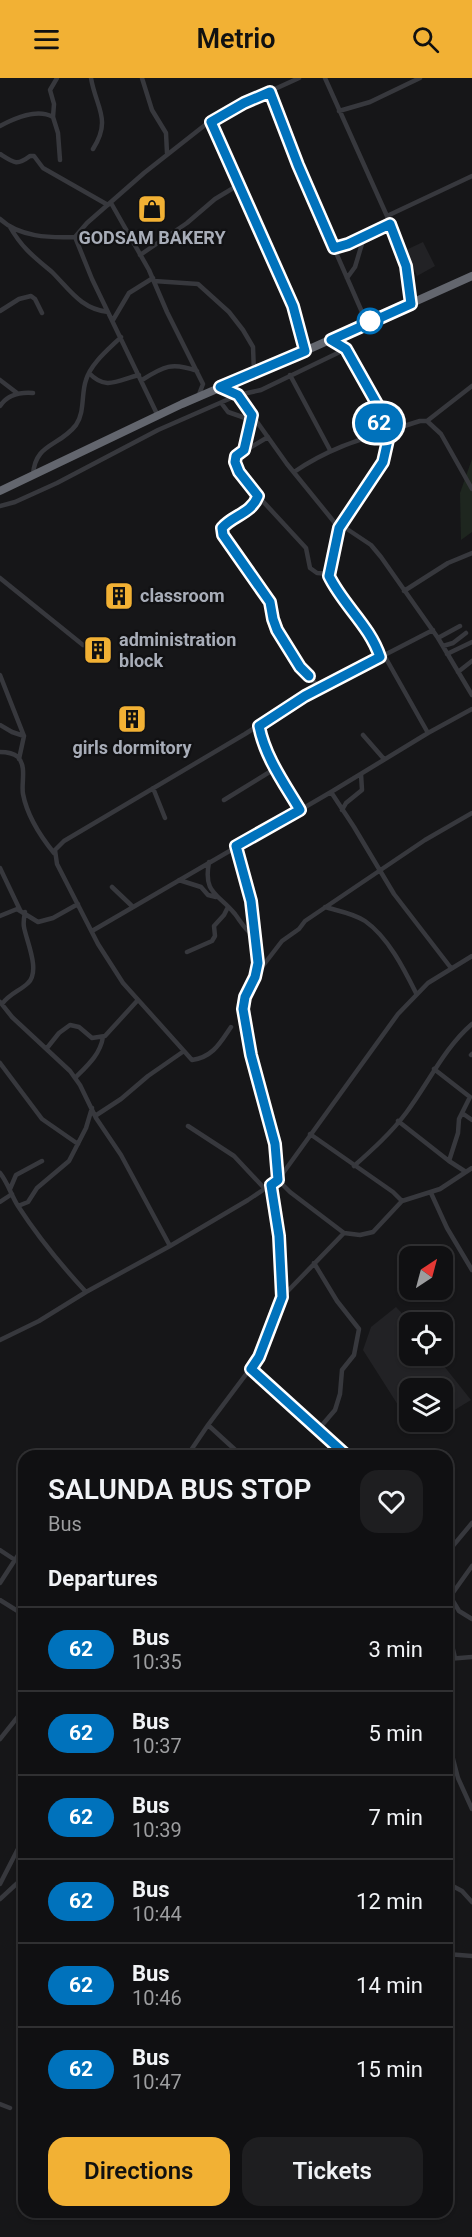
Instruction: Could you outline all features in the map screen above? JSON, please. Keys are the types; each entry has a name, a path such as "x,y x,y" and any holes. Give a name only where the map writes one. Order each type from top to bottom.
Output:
{"highway":[{"path":"0,491 198,397 472,276"}],"street":[{"path":"57,78 50,90 54,104 53,117 60,160"},
{"path":"91,78 103,119 100,137 93,149"},
{"path":"142,78 152,110 168,139 166,154"},
{"path":"0,219 22,233 75,237 87,223 166,154 211,122 244,103 299,78"},
{"path":"325,78 387,216 406,266 411,304"},
{"path":"339,111 370,102 420,78"},
{"path":"270,92 302,174 362,312 358,326"},
{"path":"0,126 20,117 39,113 53,117"},
{"path":"211,122 293,306 305,351"},
{"path":"0,154 17,163 34,156 42,168 110,204 154,280 203,384 198,397"},
{"path":"387,216 472,176"},
{"path":"140,255 215,199 240,184"},
{"path":"334,248 348,244 390,224"},
{"path":"10,227 24,249 58,278 75,298 89,308 108,312"},
{"path":"75,237 79,250 158,416"},
{"path":"347,278 356,267 364,237"},
{"path":"113,321 129,293 154,280 198,284 229,312 243,330 253,347 254,373"},
{"path":"0,311 19,299 31,296 42,313"},
{"path":"33,475 38,454 68,434 78,422 85,381 89,373 121,337"},
{"path":"331,340 346,349 379,410 379,422 373,435"},
{"path":"0,506 15,502 57,483 158,430 222,404 238,395 261,390 346,349"},
{"path":"89,373 98,381 107,384 140,377 175,365 197,372"},
{"path":"290,375 330,450"},
{"path":"0,380 17,393"},
{"path":"294,472 330,450 373,435 427,421 472,386"},
{"path":"220,387 238,395 251,417 340,527 370,545 381,556 433,630 472,696"},
{"path":"0,406 4,400 17,393 33,393"},
{"path":"222,404 228,412 251,417"},
{"path":"244,450 251,417"},
{"path":"427,421 441,434 472,489"},
{"path":"390,431 383,462 340,527 330,574 340,594 369,633 428,733"},
{"path":"267,437 236,456 235,462 239,472 290,533 303,544 310,568 317,573 330,574"},
{"path":"258,496 250,509 222,528 223,535 270,602 273,619 300,667 321,689"},
{"path":"404,591 448,563 472,553"},
{"path":"0,578 83,645"},
{"path":"438,638 460,626"},
{"path":"54,853 57,846 64,841 259,726 305,696 433,630"},
{"path":"443,646 453,643 466,633"},
{"path":"447,654 472,642"},
{"path":"458,672 472,661"},
{"path":"0,675 24,736 19,759"},
{"path":"92,931 472,709"},
{"path":"0,725 24,736"},
{"path":"259,726 262,740 300,810"},
{"path":"363,735 376,753 384,759"},
{"path":"0,752 11,753 19,759 22,766 23,795 33,820 54,853 57,864 92,931 123,983 137,1001 192,1060 205,1058 216,1049 231,1028"},
{"path":"224,800 276,768"},
{"path":"342,810 346,803 362,790 361,774"},
{"path":"153,788 165,818"},
{"path":"331,792 398,900 451,968"},
{"path":"472,813 425,840 304,921 296,931 289,935 255,977 245,997 243,1009 251,1055 275,1144 278,1180 290,1192 344,1233 360,1235 373,1232 402,1201 431,1193 472,1168"},
{"path":"236,846 248,883 258,963 255,977"},
{"path":"209,862 207,881 216,897 254,936"},
{"path":"0,868 23,911 32,920 38,922 53,918 78,904"},
{"path":"178,880 201,887 208,895 216,897"},
{"path":"0,884 7,883"},
{"path":"112,887 133,907"},
{"path":"187,952 212,941 215,936 214,926 228,907"},
{"path":"325,907 364,920 374,929 385,941 416,993"},
{"path":"0,916 12,910 23,911"},
{"path":"23,911 24,927 33,964 32,978 1,1003 12,1017 47,1048 75,1078 95,1116 121,1155 170,1246"},
{"path":"0,1340 39,1321 86,1292 170,1246 278,1180 398,1014 416,993 437,976 469,958 472,967"},
{"path":"75,1078 94,1058 103,1037 137,1001"},
{"path":"354,1166 380,1143 459,1034 472,1024"},
{"path":"47,1048 59,1033 70,1025 79,1027 92,1038 103,1037"},
{"path":"95,1116 127,1095 148,1076 183,1051"},
{"path":"0,1063 42,1119 78,1144"},
{"path":"434,1069 471,1098 459,1119 458,1133 448,1161"},
{"path":"18,1206 28,1202 37,1188 63,1167 86,1128 92,1108"},
{"path":"462,1113 472,1120"},
{"path":"398,1121 466,1173"},
{"path":"188,1126 234,1155 265,1189"},
{"path":"310,1134 393,1192 402,1201"},
{"path":"0,1202 11,1192 16,1175 42,1161"},
{"path":"0,1173 7,1181 18,1206 55,1257 86,1292"},
{"path":"271,1185 279,1236 282,1297"},
{"path":"431,1193 447,1227 472,1270"},
{"path":"191,1450 259,1357 282,1297 344,1233"},
{"path":"314,1263 337,1301 359,1329 354,1355 342,1370 340,1394 335,1410 317,1431"},
{"path":"251,1369 340,1450"},
{"path":"208,1425 235,1450"},
{"path":"453,1545 472,1523"},
{"path":"0,1550 15,1560"},
{"path":"0,1583 18,1555"},
{"path":"453,1590 470,1575 472,1566"},
{"path":"0,1600 18,1611"},
{"path":"453,1600 459,1611 472,1619"},
{"path":"453,1649 455,1658 471,1657 472,1665"},
{"path":"0,1740 18,1717"},
{"path":"453,1759 458,1778 472,1809"},
{"path":"0,1884 18,1849"},
{"path":"0,1899 18,1882"},
{"path":"453,1886 462,1891 472,1902"},
{"path":"453,1954 472,1956"},
{"path":"0,2104 10,2108"}],"shaded area":[{"path":"423,242 435,266 417,276 406,250"},
{"path":"472,459 472,532 461,540 460,493"},
{"path":"396,1307 401,1312 399,1366 444,1366 471,1400 453,1411 453,1378 399,1378 399,1407 363,1350 371,1327"}],"bus line":[{"name":"62","path":"309,676 300,667 277,630 270,602 226,543 222,528 230,520 250,509 258,496 239,472 235,462 236,456 244,450 252,415 238,395 220,387 305,351 293,306 211,122 244,103 270,92 273,105 334,248 348,244 390,224 406,266 411,304 331,340 346,349 377,404 380,414 379,422 373,435 390,431 387,453 383,462 339,528 329,576 369,633 377,646 380,657 357,671 305,696 287,710 259,726 270,759 300,810 236,846 248,883 258,963 255,977 245,997 243,1009 251,1055 275,1144 278,1180 271,1185 279,1236 282,1297 259,1357 251,1369 340,1450"}],"place":[{"name":"GODSAM BAKERY","path":"152,209"},
{"name":"classroom","path":"119,596"},
{"name":"administration block","path":"98,650"},
{"name":"girls dormitory","path":"132,719"}]}
